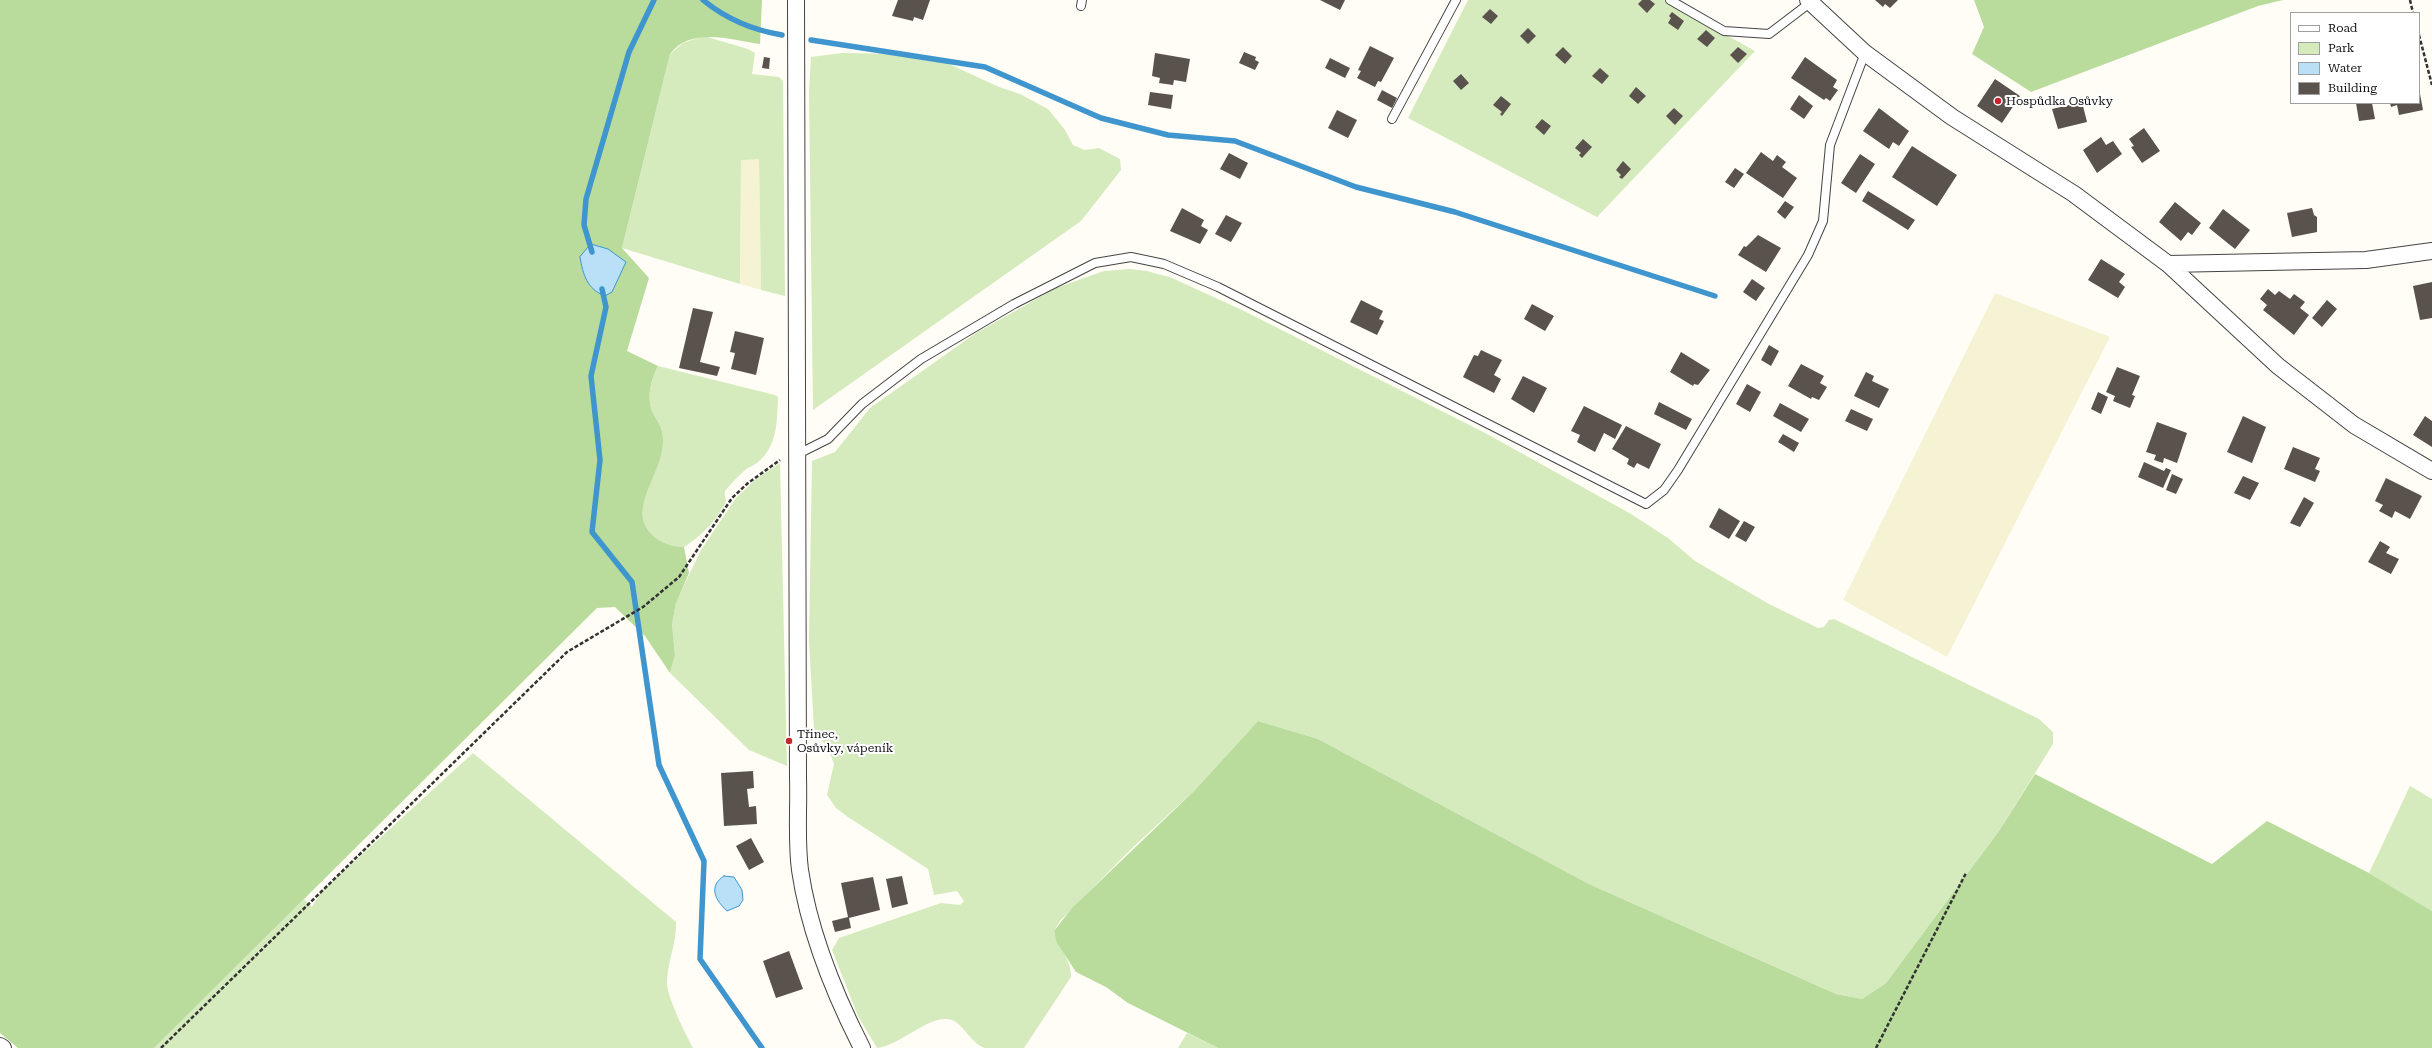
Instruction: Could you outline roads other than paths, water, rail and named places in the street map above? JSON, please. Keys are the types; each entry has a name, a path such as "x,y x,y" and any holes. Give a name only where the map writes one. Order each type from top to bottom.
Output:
{"street":[{"path":"796,0 800,869 816,939 842,1008 862,1048"},
{"path":"1810,1 1865,53 1952,117 2074,194 2168,264 2278,366 2354,425 2432,471"},
{"path":"2168,264 2366,260 2432,251"}],"lane":[{"path":"1392,119 1456,0"},
{"path":"1670,0 1724,31 1770,34 1810,1"},
{"path":"798,454 828,439 862,404 889,381 1014,304 1095,263 1131,257 1164,264 1218,287 1646,504 1664,490 1678,470 1808,256 1823,222 1830,145 1865,53"}],"water":[{"path":"591,244 608,249 626,262 612,292 605,296 590,285 584,275 580,257"},
{"path":"724,876 734,877 742,890 743,900 739,906 727,911 719,902 715,893 716,884"}],"waterway":[{"path":"592,252 584,225 586,199 629,52 654,0"},
{"path":"703,0 721,13 740,23 760,30 782,35"},
{"path":"811,40 985,67 1101,118 1168,135 1235,141 1356,187 1455,212 1715,296"},
{"path":"602,289 606,307 591,376 600,460 592,532 632,582 659,765 704,861 700,959 762,1048"}],"place":[{"name":"Hospůdka Osůvky","path":"1998,101"},
{"name":"Třinec, Osůvky, vápeník","path":"789,741"}]}
